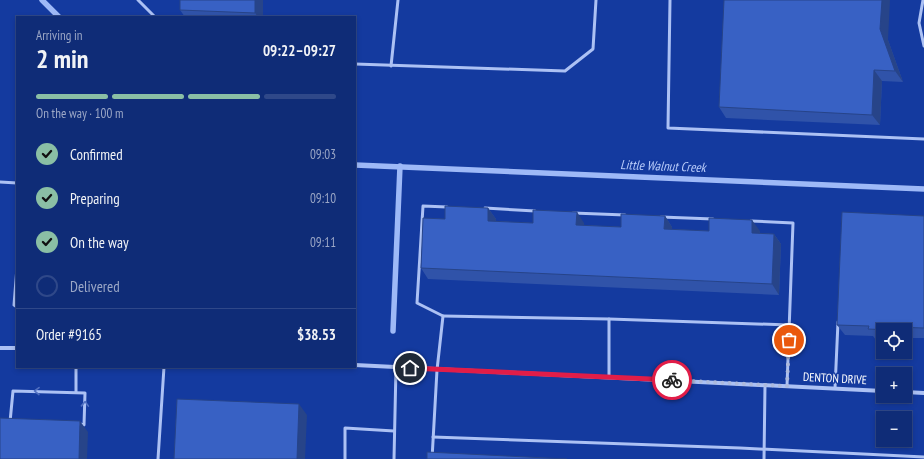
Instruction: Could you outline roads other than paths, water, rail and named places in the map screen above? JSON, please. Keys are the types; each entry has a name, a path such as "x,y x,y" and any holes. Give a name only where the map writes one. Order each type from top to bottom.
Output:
{"street":[{"path":"0,348 16,348"},
{"name":"DENTON DRIVE","path":"356,366 876,391"},
{"path":"912,392 924,393"}],"lane":[{"path":"138,0 154,16"},
{"path":"391,66 398,0"},
{"path":"356,64 565,72 593,49 596,0"},
{"path":"670,0 668,128 924,139"},
{"path":"923,0 919,23 924,46"},
{"path":"0,182 16,183"},
{"path":"455,207 423,206 417,302 443,316 609,319 789,325"},
{"path":"478,208 541,211"},
{"path":"565,212 628,215"},
{"path":"660,217 715,219"},
{"path":"746,221 793,223 787,386"},
{"path":"16,280 14,305 16,306"},
{"path":"432,459 437,370 443,316"},
{"path":"608,377 609,319"},
{"path":"835,388 838,319"},
{"path":"394,459 396,367"},
{"path":"76,368 76,392"},
{"path":"158,459 164,368"},
{"path":"764,459 765,385"},
{"path":"17,423 10,423 13,391 85,392 84,425 77,424"},
{"path":"345,459 345,428 394,431"},
{"path":"433,437 764,449 924,457"}],"waterway":[{"name":"Little Walnut Creek","path":"42,0 58,16"},
{"name":"Little Walnut Creek","path":"356,165 924,189"},
{"name":"Little Walnut Creek","path":"393,331 400,166"}]}
